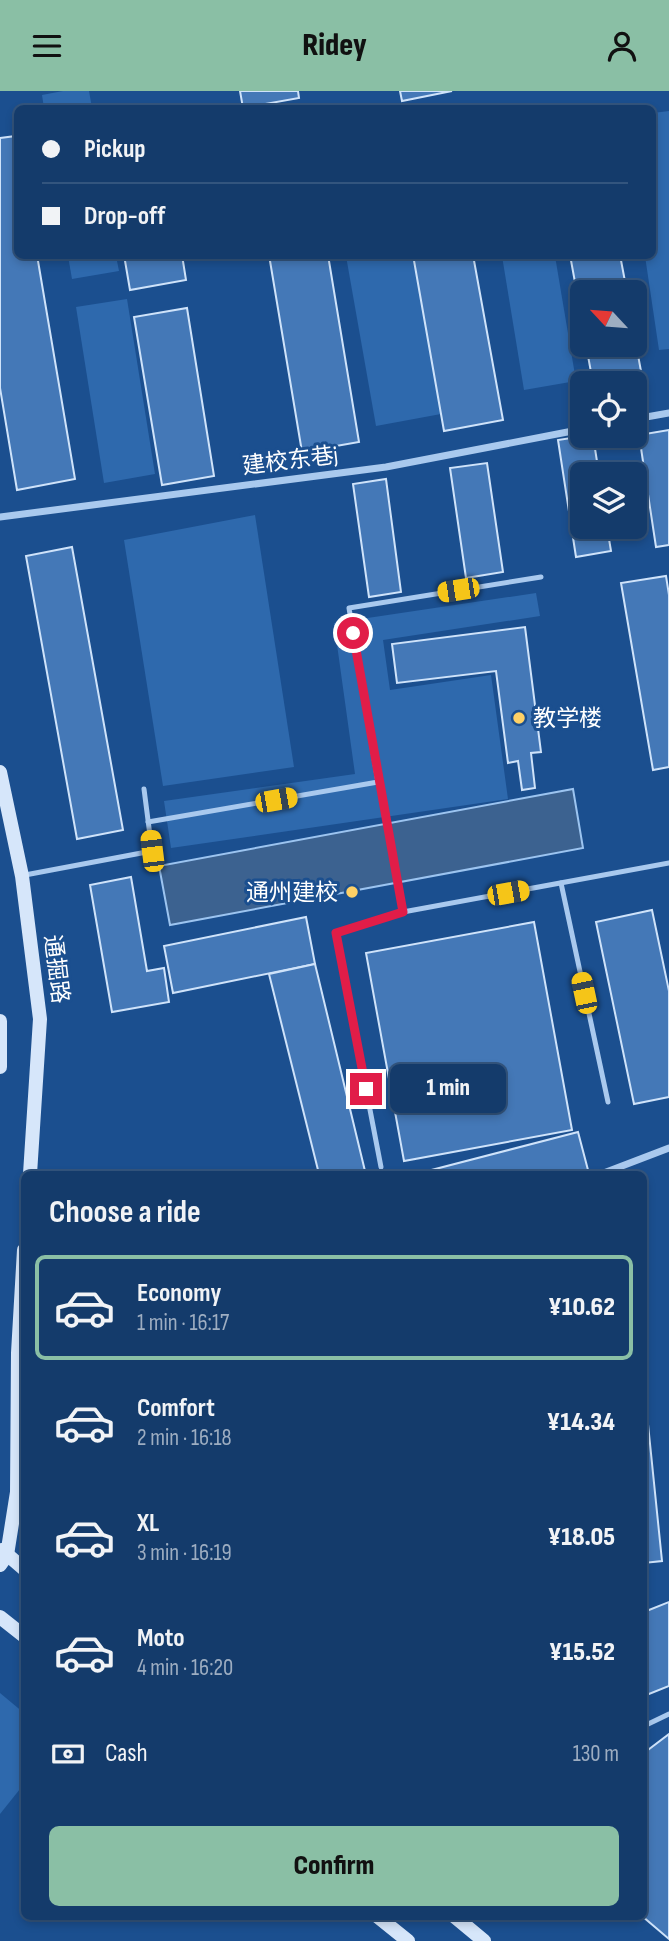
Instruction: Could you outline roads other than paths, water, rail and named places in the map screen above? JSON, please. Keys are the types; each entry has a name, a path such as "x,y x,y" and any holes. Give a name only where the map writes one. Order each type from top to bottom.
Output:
{"main road":[{"name":"通掘路","path":"0,772 22,876 40,1019 30,1171"},
{"path":"0,1021 0,1067"},
{"path":"21,1353 17,1492 2,1556 21,1567"},
{"path":"0,1616 21,1634"},
{"path":"382,1920 408,1941"},
{"path":"459,1920 484,1941"}],"street":[{"path":"647,417 669,413"},
{"name":"建校东巷j","path":"0,517 386,467 570,432"},
{"path":"609,1171 669,1148"}],"lane":[{"path":"403,912 349,608 541,577"},
{"path":"148,822 378,782"},
{"path":"22,876 152,851 144,789"},
{"path":"381,1167 336,933 403,912 669,863"},
{"path":"561,883 608,1103"},
{"path":"647,1724 669,1714"}],"place":[{"name":"教学楼","path":"519,718"},
{"name":"通州建校","path":"352,892"}]}
